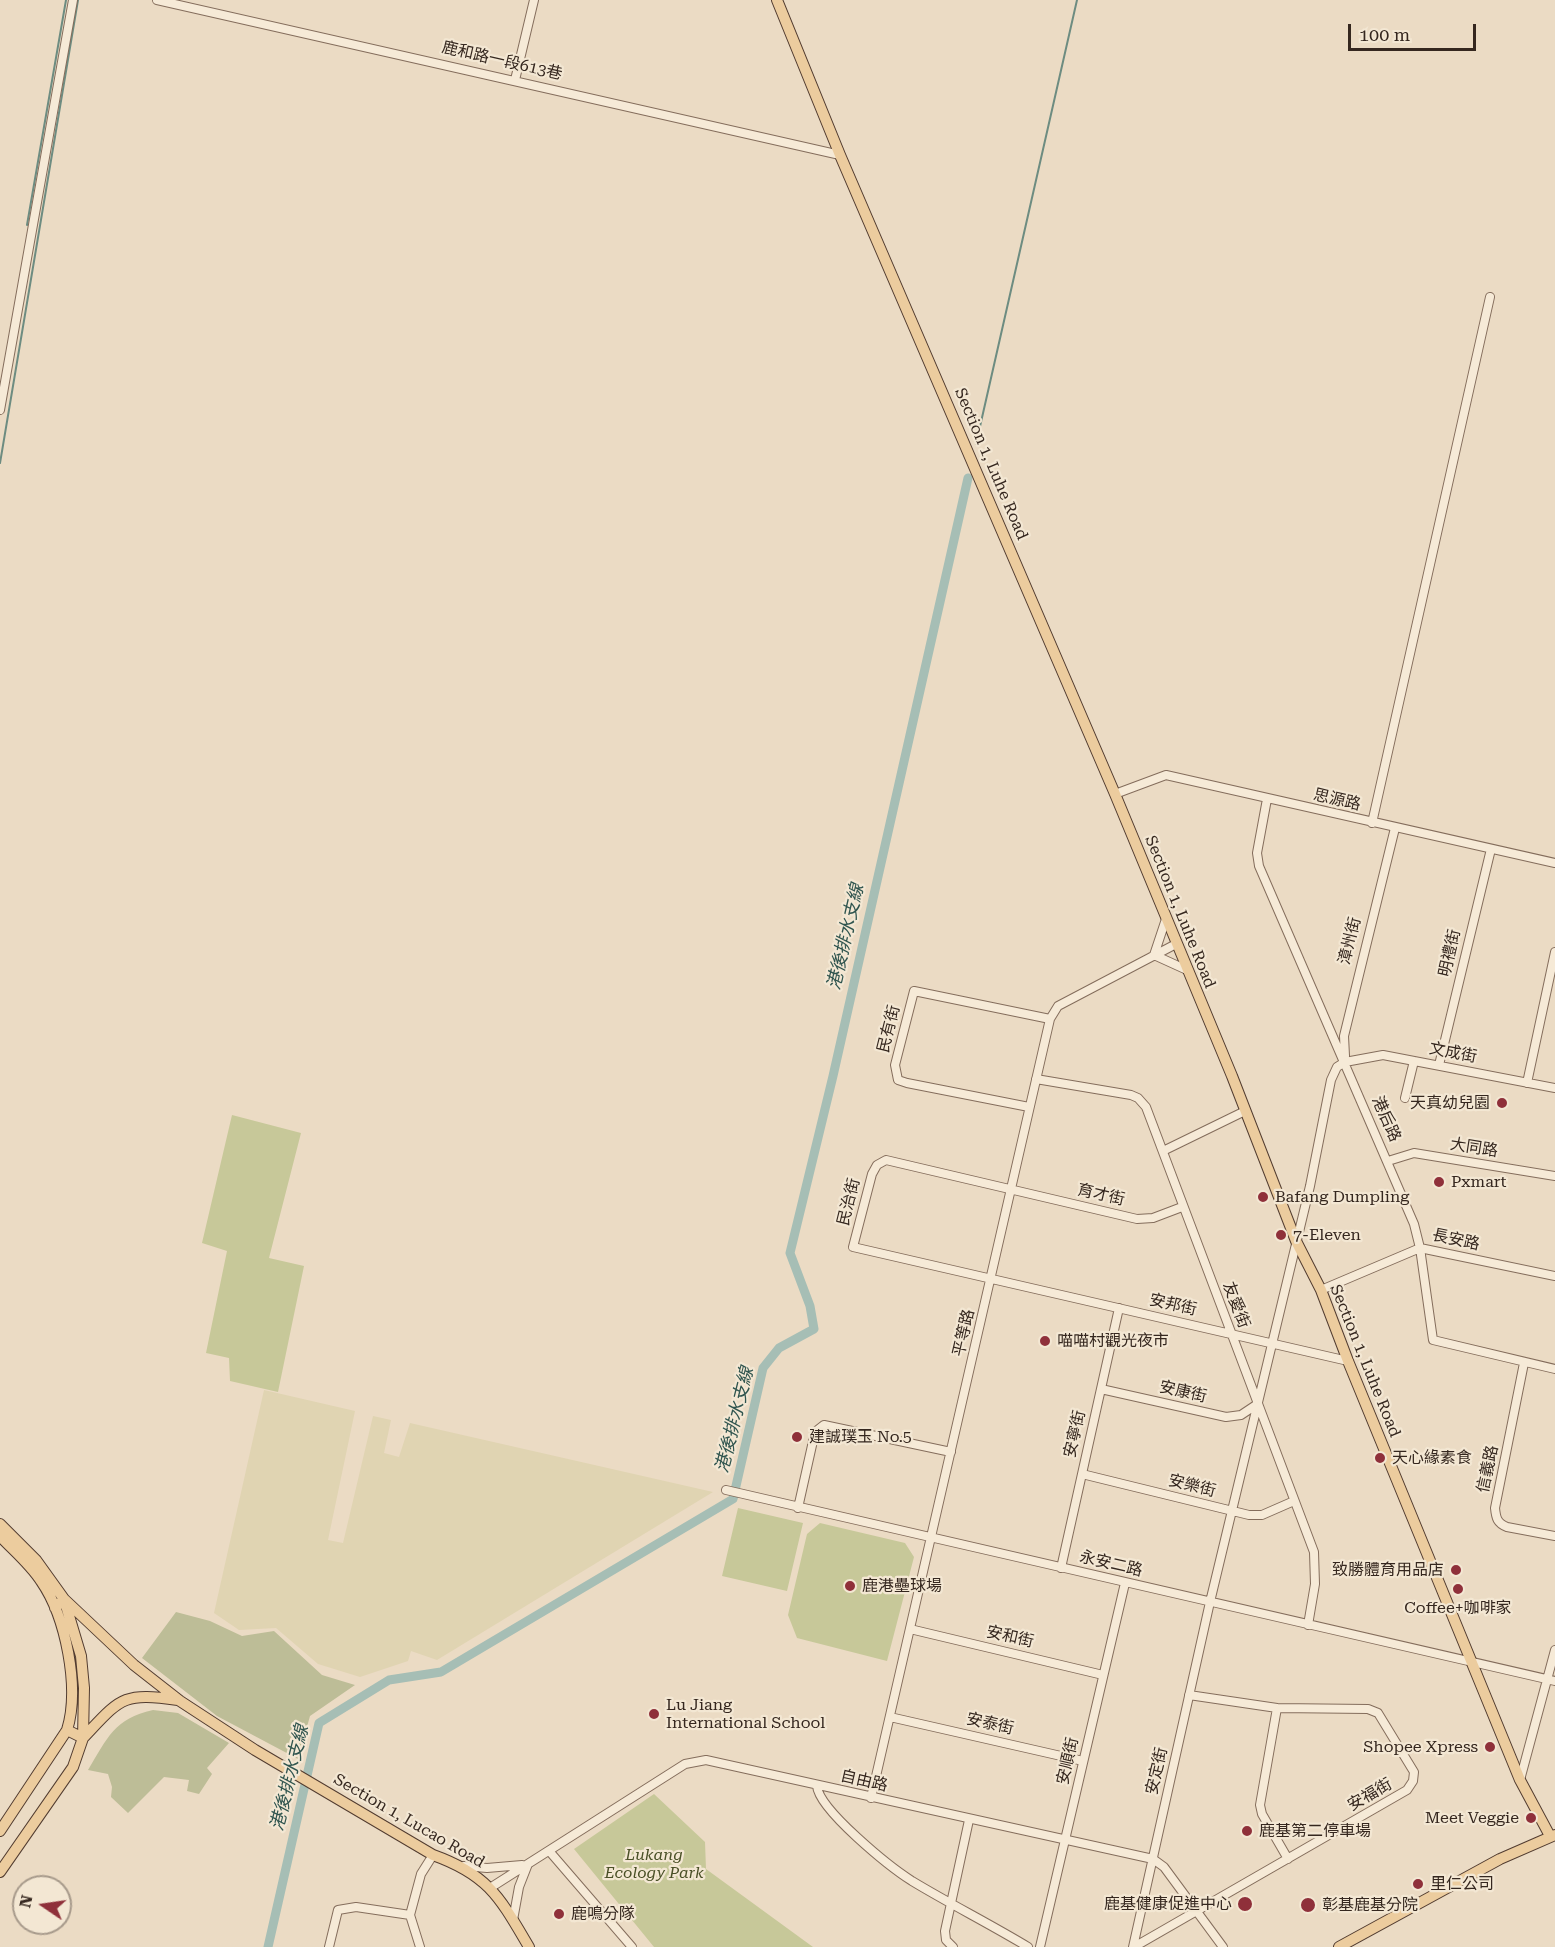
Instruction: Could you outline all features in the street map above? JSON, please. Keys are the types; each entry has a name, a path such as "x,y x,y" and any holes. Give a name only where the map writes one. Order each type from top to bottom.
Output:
{"main road":[{"name":"Section 1, Luhe Road","path":"777,0 840,155 1115,794 1296,1241 1321,1290 1470,1662 1520,1780 1554,1839"},
{"path":"0,1524 36,1560 64,1599 81,1656 84,1688 83,1738 73,1767 0,1872"},
{"path":"0,1536 31,1567 43,1583 55,1608 73,1680 71,1717 67,1730 0,1831"},
{"path":"55,1608 64,1599"},
{"name":"Section 1, Lucao Road","path":"64,1599 134,1665 180,1701 255,1750 308,1779 434,1855 464,1866 490,1888 529,1947"},
{"path":"83,1738 113,1706 128,1699 141,1695 180,1701"},
{"path":"67,1730 83,1738"},
{"path":"1339,1947 1500,1859 1554,1839"}],"street":[{"path":"0,410 73,0"},
{"name":"鹿和路一段613巷","path":"157,0 840,155"},
{"path":"515,80 534,0"},
{"path":"1372,823 1490,297"},
{"name":"思源路","path":"1115,794 1166,775 1555,863"},
{"name":"港后路","path":"1267,799 1257,853 1259,866 1297,959 1346,1062 1414,1224 1420,1248 1433,1340 1555,1370"},
{"name":"漳州街","path":"1346,1062 1344,1036 1395,828"},
{"name":"明禮街","path":"1439,1065 1491,849"},
{"path":"1154,955 1166,919"},
{"path":"1050,1019 1058,1006 1176,944"},
{"path":"1527,1083 1555,952"},
{"path":"1154,955 1187,970"},
{"name":"民有街","path":"1029,1107 907,1083 898,1080 895,1065 914,991 1050,1019"},
{"name":"平等路","path":"871,1797 1050,1019"},
{"name":"文成街","path":"1346,1062 1383,1055 1555,1088"},
{"path":"1405,1098 1414,1061"},
{"name":"安定街","path":"1133,1947 1210,1602 1310,1186 1331,1080 1337,1067 1346,1062"},
{"name":"友愛街","path":"1036,1079 1138,1098 1146,1107 1232,1334 1256,1405 1314,1552 1316,1565 1308,1625"},
{"path":"1163,1151 1245,1111"},
{"name":"大同路","path":"1388,1161 1414,1153 1555,1176"},
{"name":"民治街","path":"992,1278 853,1247 872,1174 881,1161 897,1161 1012,1190"},
{"name":"育才街","path":"1012,1190 1137,1219 1153,1218 1182,1207"},
{"name":"長安路","path":"1321,1290 1420,1248 1555,1276"},
{"name":"安邦街","path":"992,1278 1348,1361"},
{"name":"安寧街","path":"1061,1568 1119,1308"},
{"name":"信義路","path":"1524,1363 1495,1508 1496,1518 1500,1524 1507,1527 1555,1536"},
{"name":"安康街","path":"1101,1389 1226,1417 1241,1415 1256,1405"},
{"path":"798,1508 815,1432 819,1426 824,1425 951,1452"},
{"name":"安樂街","path":"1082,1474 1231,1512 1262,1515 1294,1502"},
{"name":"永安二路","path":"726,1490 1552,1680"},
{"name":"安順街","path":"1040,1947 1125,1583"},
{"name":"安和街","path":"910,1629 1103,1675"},
{"path":"1520,1780 1552,1680 1555,1650"},
{"name":"安福街","path":"1133,1947 1407,1790 1413,1781 1414,1772 1378,1713 1368,1709 1276,1708 1189,1695"},
{"path":"1276,1708 1260,1805 1262,1814 1288,1859"},
{"name":"安泰街","path":"890,1717 1083,1761"},
{"name":"自由路","path":"490,1888 695,1760 706,1760 1153,1859"},
{"path":"817,1785 818,1796 850,1832 911,1880 1029,1947"},
{"path":"953,1947 946,1940 945,1931 969,1820"},
{"path":"550,1852 632,1947"},
{"path":"420,1947 410,1915 421,1874 434,1855"},
{"path":"1153,1859 1164,1867 1223,1947"},
{"path":"464,1866 510,1868 528,1864"},
{"path":"513,1920 519,1887 528,1864"},
{"path":"329,1947 338,1910 356,1907 410,1915"}],"shaded area":[{"path":"264,1390 355,1411 328,1540 343,1543 373,1416 391,1420 384,1453 399,1457 410,1423 713,1492 437,1660 411,1651 408,1661 360,1677 318,1664 276,1628 239,1630 214,1613"}],"green space":[{"path":"232,1115 301,1133 269,1258 304,1266 278,1392 230,1381 229,1358 206,1353 227,1251 202,1243"},
{"path":"738,1508 803,1523 787,1591 722,1576"},
{"name":"鹿港壘球場","path":"820,1523 905,1543 914,1557 887,1661 797,1638 788,1615 807,1534"},
{"path":"176,1612 210,1621 242,1636 274,1631 322,1675 355,1685 310,1716 298,1759 217,1716 142,1658"},
{"path":"153,1710 178,1713 229,1743 207,1768 212,1774 199,1794 187,1791 189,1780 164,1777 128,1813 111,1797 112,1787 108,1774 88,1770 113,1731 129,1719"},
{"name":"Lukang Ecology Park","path":"654,1794 705,1842 706,1869 813,1947 654,1947 574,1849"}],"waterway":[{"path":"27,225 66,0"},
{"path":"0,463 78,0"},
{"path":"976,444 1077,0"},
{"name":"港後排水支線","path":"268,1947 319,1723 389,1680 441,1672 733,1499 763,1368 779,1348 814,1329 810,1306 790,1253 833,1076 968,478"}],"place":[{"name":"天真幼兒園","path":"1502,1103"},
{"name":"Pxmart","path":"1439,1182"},
{"name":"Bafang Dumpling","path":"1263,1197"},
{"name":"7-Eleven","path":"1281,1235"},
{"name":"喵喵村觀光夜市","path":"1045,1341"},
{"name":"建誠璞玉 No.5","path":"797,1437"},
{"name":"天心緣素食","path":"1380,1458"},
{"name":"致勝體育用品店","path":"1456,1570"},
{"name":"鹿港壘球場","path":"850,1586"},
{"name":"Coffee+咖啡家","path":"1458,1589"},
{"name":"Lu Jiang International School","path":"654,1714"},
{"name":"Shopee Xpress","path":"1490,1747"},
{"name":"Meet Veggie","path":"1531,1818"},
{"name":"鹿基第二停車場","path":"1247,1831"},
{"name":"里仁公司","path":"1418,1884"},
{"name":"鹿基健康促進中心","path":"1245,1904"},
{"name":"彰基鹿基分院","path":"1308,1905"},
{"name":"鹿鳴分隊","path":"559,1914"}]}
